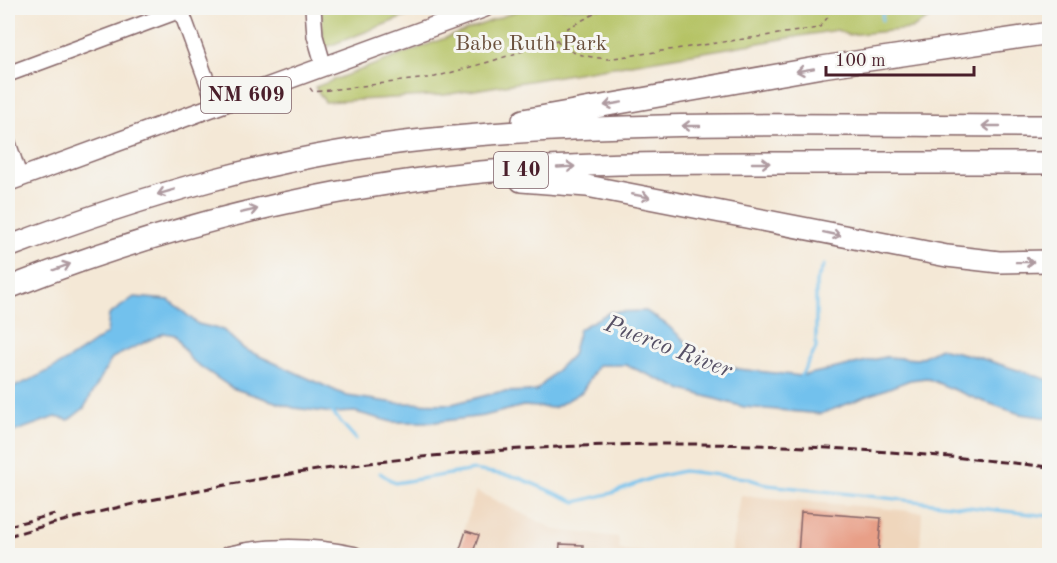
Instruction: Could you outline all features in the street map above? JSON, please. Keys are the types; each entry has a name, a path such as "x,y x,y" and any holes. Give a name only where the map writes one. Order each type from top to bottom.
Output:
{"highway":[{"path":"326,155 822,67 1050,33"},
{"name":"I 40","path":"8,247 72,222 213,179 326,155 421,140 627,126 1050,126"},
{"name":"I 40","path":"8,288 166,232 285,202 483,172 625,164 1050,163"},
{"path":"353,190 529,181 587,186 947,256 999,262 1050,261"}],"main road":[{"name":"NM 609","path":"14,180 484,8"},
{"path":"228,555 292,549 322,549 354,555"}],"street":[{"path":"8,74 182,8 216,106"},
{"path":"312,8 315,36 324,68"},
{"path":"8,142 14,180"}],"path":[{"path":"300,76 313,92 435,77 557,40 564,30 605,8"},
{"path":"557,40 566,49 589,57 607,58 819,28 828,17 828,8"}],"shaded area":[{"path":"476,491 556,530 618,537 620,550 676,555 455,556"},
{"path":"741,495 922,512 920,555 731,556"}],"green space":[{"path":"321,8 427,8 324,48"},
{"name":"Babe Ruth Park","path":"525,8 980,8 935,15 911,29 847,35 837,30 444,95 325,102 315,87"}],"water":[{"name":"Puerco River","path":"134,297 169,300 198,324 223,330 244,349 347,396 396,403 452,404 499,392 536,391 572,355 579,329 610,312 646,311 666,324 701,355 738,369 801,376 885,357 918,359 940,348 977,357 1049,380 1049,418 1020,414 926,378 910,380 821,414 744,407 683,390 626,365 598,365 582,392 554,408 523,406 484,416 435,422 392,422 355,412 333,413 294,408 232,388 191,360 175,335 164,333 112,358 84,408 69,420 55,417 8,434 8,389 34,378 84,350 107,333 109,315"}],"building":[{"path":"801,512 881,518 878,555 798,555"},
{"path":"466,531 479,535 472,555 458,555"},
{"path":"560,544 583,545 583,555 559,555"}],"waterway":[{"path":"882,20 883,8"},
{"path":"800,378 816,348 816,282 824,265"},
{"path":"331,411 356,439"},
{"path":"380,473 395,483 474,470 517,477 576,502 612,493 652,478 683,471 746,478 768,485 1050,516"}],"railway":[{"path":"8,536 99,512 284,475 378,462 472,453 661,444 755,445 903,453 1050,467"},
{"path":"8,526 55,514"}]}
